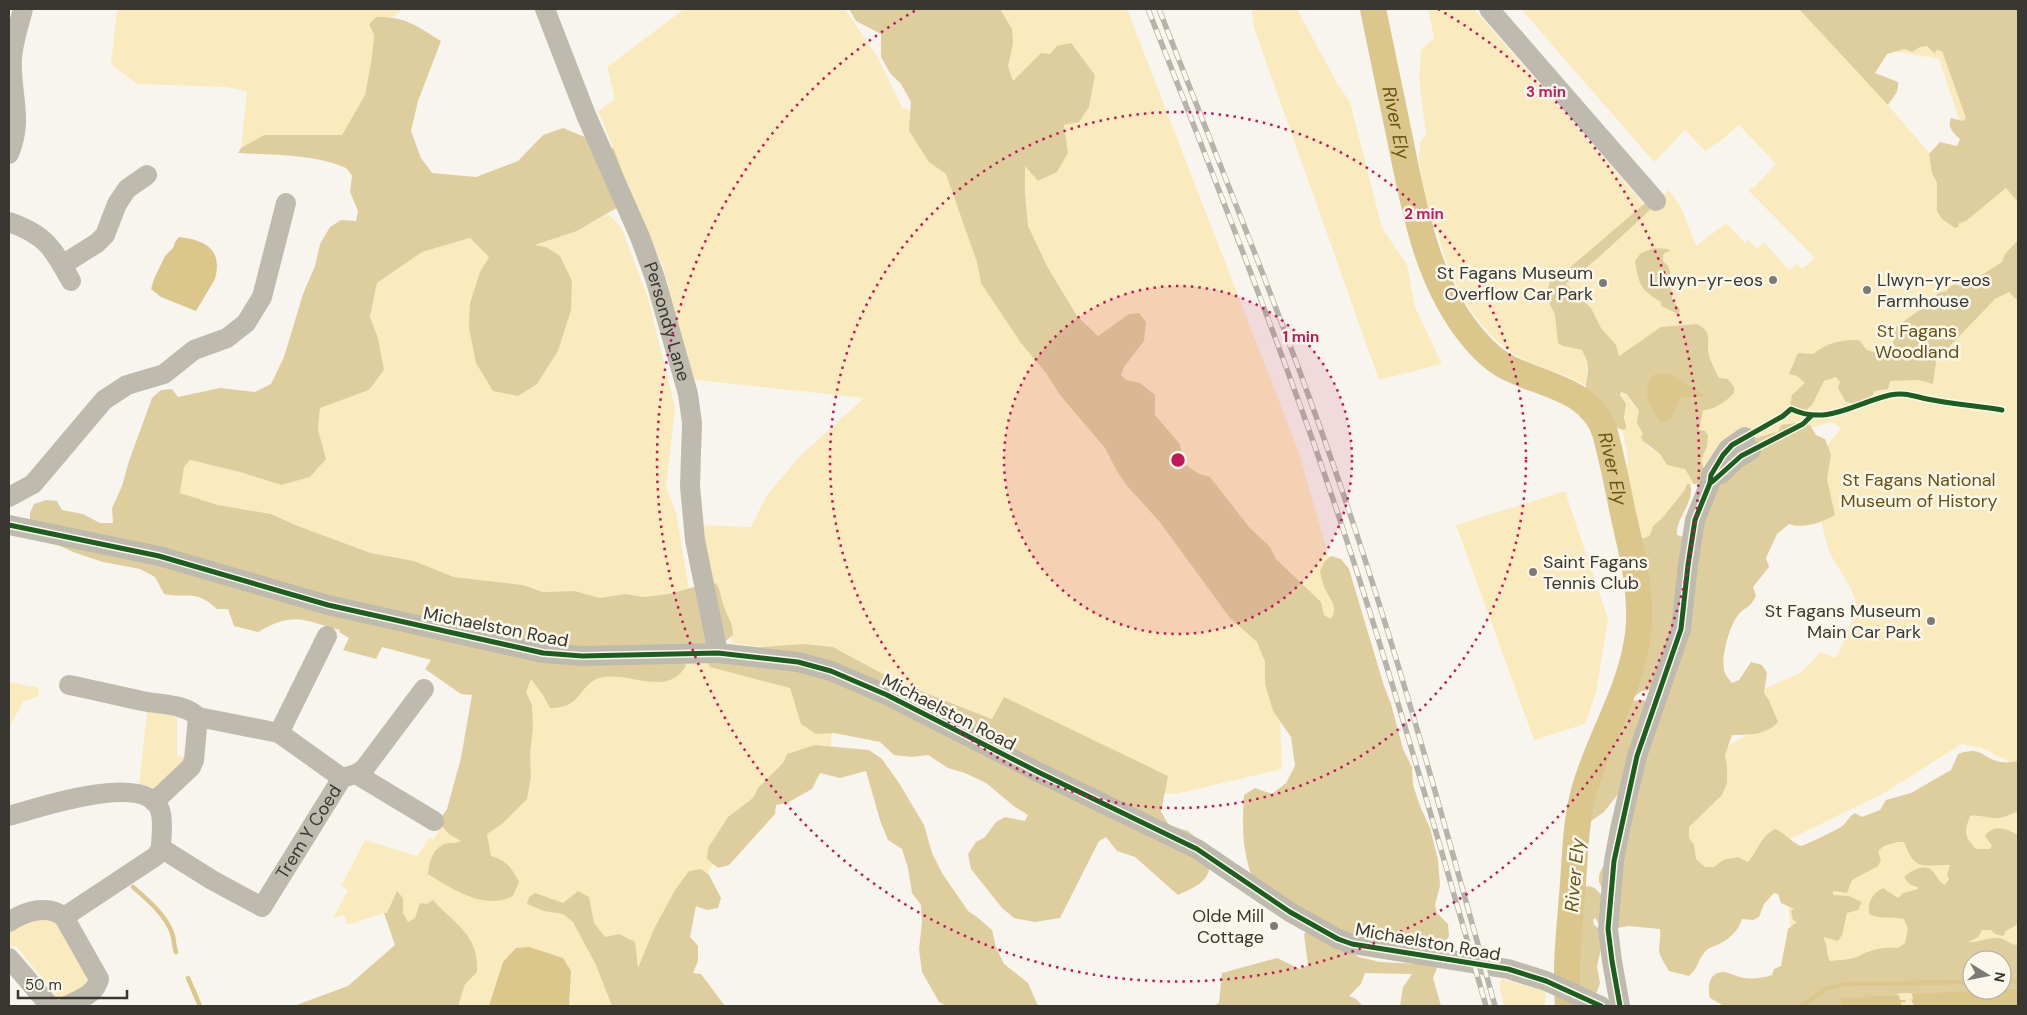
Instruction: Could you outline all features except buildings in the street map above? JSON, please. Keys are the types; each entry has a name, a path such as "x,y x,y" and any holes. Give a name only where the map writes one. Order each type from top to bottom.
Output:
{"street":[{"path":"9,154 14,140 17,117 12,58 23,9"},
{"name":"Persondy Lane","path":"545,9 586,115 640,237 655,278 688,394 692,423 690,471 695,540 718,653"},
{"path":"1489,9 1656,201"},
{"path":"9,222 34,232 44,240 67,273 87,250 101,239 111,223 118,204 128,189 147,174"},
{"path":"9,497 33,484 104,400 114,392 127,385 164,374 194,350 227,338 246,323 262,297 286,203"},
{"path":"1620,1006 1608,929 1614,861 1637,756 1681,629 1692,535 1711,475 1723,455 1732,445 1748,444"},
{"name":"Michaelston Road","path":"9,525 159,556 328,605 543,653 582,656 718,653 814,665 862,684 1197,849 1290,912 1338,939 1361,945 1508,969 1546,981 1597,1004"},
{"path":"279,733 327,636"},
{"name":"Trem Y Coed","path":"69,685 187,709 198,717 279,733 349,776 262,907 212,880 161,848"},
{"path":"349,776 364,769 424,688"},
{"path":"154,802 191,767 194,760 198,717"},
{"path":"349,776 434,821"},
{"path":"9,816 67,799 101,793 131,794 154,802 160,810 161,848 156,856 64,917"},
{"path":"9,922 35,911 46,910 64,917 99,979 97,987 93,992 67,1006"},
{"path":"9,958 50,1006"}],"green space":[{"path":"117,9 403,9 393,17 376,17 369,24 374,35 365,96 342,135 264,135 241,148 247,91 225,87 137,84 111,64"},
{"path":"684,9 845,9 878,58 902,107 938,124 1274,640 1282,769 1176,794 1162,793 1004,698 993,719 898,682 833,647 804,644 767,648 732,643 711,583 696,525 751,527 767,495 801,455 864,398 687,379 666,277 656,250 631,198 598,111 615,99 607,67"},
{"path":"849,9 1000,9 1012,29 1013,44 1008,66 1013,81 1041,53 1050,54 1057,46 1071,43 1095,75 1089,107 1079,122 1064,125 1068,153 1057,172 1038,181 1025,166 1028,226 1048,268 1077,316 1098,336 1129,314 1139,313 1146,322 1144,341 1124,367 1121,375 1126,380 1140,383 1155,395 1155,415 1179,443 1186,465 1199,474 1210,477 1249,527 1270,547 1276,559 1321,602 1324,615 1331,619 1334,606 1324,587 1320,571 1325,561 1331,556 1341,559 1349,569 1403,749 1412,767 1413,785 1430,828 1438,860 1440,886 1435,905 1437,913 1448,924 1449,936 1441,950 1379,956 1252,878 1246,856 1244,837 1244,795 1255,788 1272,794 1286,783 1295,766 1291,737 1273,711 1265,684 1265,662 1257,642 1230,618 1159,521 1128,487 1118,473 1105,448 1060,395 1046,373 1021,343 981,283 977,262 946,174 929,162 909,131 911,102 901,84 890,73 881,57 881,34 856,21"},
{"path":"968,9 1127,9 1298,450 1378,727 1024,268"},
{"path":"1254,9 1297,9 1337,83 1350,102 1382,228 1407,265 1415,307 1442,364 1379,380 1254,28 1252,12"},
{"path":"1428,9 1474,9 1644,204 1567,270 1551,277 1546,296 1555,315 1558,337 1563,346 1582,350 1587,361 1586,386 1571,378 1526,361 1509,351 1493,337 1480,322 1457,287 1437,229 1429,226 1419,160 1420,142 1426,135 1419,78 1421,50 1434,38"},
{"name":"St Fagans National Museum of History","path":"1521,9 2018,9 2018,766 1982,748 1961,744 1886,792 1770,849 1759,873 1615,903 1725,747 1773,722 1761,690 1800,673 1821,652 1836,658 1856,608 1856,602 1851,589 1828,547 1820,505 1821,475 1826,450 1841,428 1832,422 1810,428 1708,471 1673,442 1558,287 1669,190 1681,207 1696,246 1726,223 1745,243 1749,240 1757,249 1764,242 1789,270 1797,264 1802,269 1815,258 1748,190 1754,187 1776,164 1739,125 1705,151 1685,130 1654,162","holes":["1877,48 1939,59 1971,155 1931,155 1869,83"]},
{"path":"1799,9 2018,9 2018,202 2006,188 1955,228 1942,219 1937,211 1937,183 1932,173 1929,154 1940,142 1957,146 1960,139 1951,130 1950,121 1951,118 1963,121 1966,118 1942,51 1936,50 1935,54 1927,46 1920,47 1912,52 1905,49 1887,54 1875,73 1898,82 1897,92 1888,105"},
{"path":"376,17 403,20 441,41 418,101 411,131 421,158 432,173 476,177 518,161 543,135 563,128 614,149 632,199 577,231 535,245 546,247 560,256 572,281 571,310 558,351 537,384 518,396 493,391 476,363 469,328 470,303 480,272 489,257 470,238 422,252 377,283 370,317 378,338 384,370 369,390 320,408 318,429 326,459 310,477 281,485 240,472 190,460 184,467 180,493 218,505 271,514 371,553 414,561 454,577 523,585 543,592 575,591 600,598 625,594 644,597 669,594 694,587 699,589 716,583 733,631 733,635 722,644 680,650 686,666 678,675 670,680 649,682 604,677 590,683 569,704 561,707 550,708 531,679 526,692 532,705 533,728 530,752 531,777 527,799 502,824 487,834 491,856 508,865 519,882 513,896 502,900 480,900 458,892 428,874 429,865 437,849 445,844 461,841 449,834 438,822 447,809 461,758 472,695 461,694 425,669 431,660 382,647 376,659 343,650 349,638 339,632 340,630 299,619 281,621 258,632 234,626 228,609 217,609 203,598 197,596 164,594 155,577 140,569 103,562 73,552 49,541 30,524 30,513 34,504 46,500 57,501 62,510 83,514 100,523 113,523 112,508 122,486 152,398 161,390 172,389 178,397 220,388 255,392 271,384 284,357 303,294 315,266 320,244 330,227 341,220 356,221 358,211 350,192 352,176 344,167 306,157 238,153 241,148 264,135 342,135 365,95 374,35 369,24"},
{"path":"1647,203 1650,206 1650,210 1599,257 1566,284 1591,308 1601,328 1616,345 1619,356 1661,327 1697,324 1706,331 1708,334 1709,355 1713,366 1719,378 1728,379 1734,387 1734,393 1716,407 1703,410 1699,430 1705,431 1708,435 1707,447 1701,460 1706,474 1702,483 1694,484 1685,469 1667,465 1660,454 1643,441 1641,437 1643,434 1637,423 1639,411 1627,394 1621,392 1620,395 1626,404 1624,418 1626,429 1623,430 1613,426 1611,419 1604,413 1602,403 1592,405 1586,393 1587,360 1582,350 1558,343 1555,315 1546,296 1551,277 1567,270"},
{"path":"608,214 621,227 648,298 675,408 666,487 676,513 689,589 644,597 625,594 600,598 575,591 543,592 523,585 454,577 414,561 372,553 298,526 272,514 218,505 180,493 184,467 190,460 240,472 281,485 326,459 318,429 320,408 369,390 378,338 370,317 377,283 422,252 470,238 489,257 480,272 518,396 537,384 558,351 533,246 577,231"},
{"name":"St Fagans Woodland","path":"2018,240 2018,299 2009,292 1995,299 1947,349 1940,350 1937,354 1933,384 1919,380 1890,381 1888,389 1875,391 1868,401 1857,405 1846,402 1838,388 1840,382 1836,377 1824,381 1812,405 1805,411 1797,409 1790,404 1792,395 1805,383 1797,376 1789,374 1798,353 1813,354 1829,344 1852,340 1859,340 1867,350 1877,353 1892,349 1896,327 1932,301 1938,293 1947,291 1948,287 1956,284 1960,286 1963,280 1979,276 2002,262 2005,254"},
{"path":"1654,248 1668,249 1670,252 1666,252 1663,255 1663,261 1668,266 1670,272 1672,299 1680,310 1678,314 1661,306 1661,302 1645,290 1639,281 1635,261 1641,253"},
{"path":"1621,392 1627,394 1631,403 1637,407 1648,447 1660,454 1667,465 1685,468 1694,484 1687,484 1684,491 1663,517 1653,526 1650,535 1645,538 1639,538 1630,511 1626,510 1623,502 1627,494 1625,485 1619,476 1624,471 1628,460 1623,430 1626,428"},
{"path":"1796,423 1810,425 1816,435 1825,439 1831,455 1827,479 1835,515 1812,524 1800,526 1789,524 1777,534 1766,558 1769,567 1753,587 1756,596 1750,605 1740,613 1733,624 1725,648 1723,664 1725,674 1732,683 1739,680 1751,662 1762,665 1767,673 1764,693 1778,722 1763,732 1732,735 1725,755 1727,783 1722,795 1689,827 1689,838 1694,845 1696,859 1705,867 1714,867 1723,860 1738,857 1748,862 1762,840 1775,829 1801,846 1806,844 1841,827 1855,813 1862,817 1880,810 1886,800 1911,793 1951,770 1958,754 1973,751 2001,762 2018,761 2018,812 1999,818 1970,816 1966,834 1976,849 1990,849 1992,846 1985,836 1996,828 2005,829 2018,835 2018,924 2006,931 2003,936 1995,934 1991,930 1982,930 1978,937 1968,942 1999,938 2018,945 2018,999 2012,999 2012,950 1962,950 1962,998 1917,998 1911,993 1902,993 1851,1006 1724,1006 1710,998 1709,985 1715,974 1724,972 1744,978 1758,978 1772,975 1774,969 1781,966 1788,929 1797,922 1793,920 1791,911 1794,909 1781,903 1778,894 1774,893 1764,904 1759,917 1753,920 1742,919 1737,930 1731,936 1706,951 1695,970 1689,976 1669,971 1659,951 1660,929 1628,926 1604,931 1595,918 1593,920 1594,925 1598,928 1601,949 1597,966 1600,983 1597,992 1590,998 1576,988 1570,951 1573,936 1580,920 1574,893 1580,886 1587,886 1595,888 1600,894 1603,893 1599,875 1609,860 1622,789 1604,812 1587,824 1580,819 1579,797 1581,780 1590,760 1604,753 1605,748 1599,738 1602,727 1625,718 1628,701 1644,700 1647,703 1652,698 1649,690 1642,691 1635,696 1628,692 1627,676 1642,671 1632,653 1631,644 1636,637 1650,626 1649,575 1643,560 1638,563 1629,559 1625,554 1631,539 1645,538 1650,535 1653,526 1663,517 1684,491 1687,484 1690,484 1691,491 1688,504 1677,529 1677,535 1684,537 1694,511 1751,439 1778,432 1781,425","holes":["1904,842 1916,862 1926,865 1950,865 1947,875 1949,879 1945,885 1931,870 1924,867 1904,877 1910,884 1918,887 1918,889 1903,893 1898,898 1883,888 1879,890 1873,895 1870,902 1869,914 1878,917 1904,919 1908,929 1905,943 1898,948 1877,949 1853,958 1830,961 1823,937 1838,941 1842,935 1847,913 1858,910 1862,902 1849,896 1833,895 1833,891 1847,893 1852,880 1878,866 1881,860 1878,851 1884,846"]},
{"name":"Saint Fagans Tennis Club","path":"1565,491 1608,619 1596,693 1585,724 1534,740 1456,525"},
{"path":"804,644 833,647 898,682 992,719 1004,697 1168,776 1161,812 1169,825 1188,831 1210,849 1211,859 1208,874 1200,884 1178,895 1135,857 1117,851 1106,837 1099,841 1060,918 1035,922 1014,918 1002,908 971,869 968,854 976,842 985,837 996,822 1005,817 1025,821 1028,815 1015,807 986,783 965,773 948,768 928,755 912,757 894,755 880,742 834,733 816,734 801,724 790,688 710,667 707,660 761,651 761,647"},
{"path":"673,659 798,673 838,695 829,756 731,833 632,1006 294,1006 348,986 395,945 384,913 347,925 344,915 333,918 348,890 341,886 365,840 417,856 429,838 433,840 448,816 493,660"},
{"path":"9,682 39,688 38,696 23,702 9,728"},
{"path":"147,711 187,718 177,718 177,756 187,757 155,788 139,785"},
{"path":"815,745 869,750 882,759 924,825 932,853 942,873 968,911 992,930 996,947 1004,964 1028,983 1038,1006 946,1006 939,1002 922,972 919,949 922,923 921,905 912,893 908,868 902,849 888,840 880,820 866,771 840,778 820,773 812,789 787,803 776,805 775,814 729,865 718,868 707,859 708,848 728,817 753,798 758,788 783,763 787,754"},
{"path":"2018,783 2018,1006 1806,1006 1790,971 1790,925 1785,858"},
{"path":"701,869 709,875 721,898 718,908 707,910 696,906 690,937 698,946 698,961 693,973 701,974 725,1006 612,1006 596,965 573,922 563,914 544,911 527,904 529,897 535,893 563,903 578,891 589,897 594,923 605,937 619,934 635,942 638,968 654,929 675,890 689,871"},
{"path":"397,891 403,898 403,913 408,922 415,918 420,903 427,904 433,900 470,939 477,959 477,972 465,984 458,1006 294,1006 348,986 395,945 384,913 387,913"},
{"path":"54,918 92,981 64,1001 55,1001 55,994 17,947 9,946 9,929 26,919"},
{"path":"1310,928 1359,957 1380,962 1438,965 1433,978 1441,1006 1400,1006 1403,987 1412,974 1365,973 1361,984 1349,996 1356,999 1363,1006 1213,1006 1219,1003 1222,973 1277,958 1300,969 1308,965 1304,934"},
{"path":"1502,979 1546,991 1545,1006 1504,1006 1499,986"}],"shaded area":[{"path":"179,237 204,244 214,253 216,260 215,279 196,311 161,297 151,289 165,256 173,248"},
{"path":"1661,373 1673,375 1704,395 1702,397 1680,397 1672,418 1661,423 1648,400 1647,388 1653,375"},
{"path":"529,947 563,958 571,971 569,1006 489,1006 503,962 516,948"},
{"path":"2012,989 2018,989 2018,1006 1914,1006 1911,999 1913,999 1912,994 1962,992 1962,1000 2012,1000"},
{"path":"1899,995 1900,1000 1905,1000 1906,1002 1901,1002 1901,1006 1841,1006 1841,998"}],"waterway":[{"name":"River Ely","path":"1373,9 1417,218 1434,270 1445,294 1458,317 1474,339 1492,357 1526,376 1567,392 1590,408 1599,419 1610,452 1632,555 1638,587 1638,634 1629,675 1590,771 1581,804 1569,937 1568,1006"},
{"path":"133,887 145,897 166,922 173,936 176,952"},
{"path":"188,978 200,1006"},
{"path":"2012,981 2018,981"},
{"path":"1801,1006 1827,988 1848,984 1962,982"}],"railway":[{"path":"1148,9 1254,280 1338,514 1404,724 1486,1006"},
{"path":"1159,9 1285,332 1333,463 1411,707 1495,1006"}],"cycle path":[{"path":"1620,1006 1608,929 1614,861 1637,756 1681,629 1695,520 1710,483 1711,475 1723,455 1732,445 1783,416 1791,409 1804,414 1829,414 1890,395 1900,394 2002,410"},
{"path":"1712,482 1741,456 1803,424 1811,416"},
{"path":"9,525 159,556 328,605 543,653 582,656 718,653 798,662 831,671 887,695 1038,772 1197,849 1290,912 1338,939 1352,944 1508,969 1546,981 1601,1006"}],"place":[{"name":"Llwyn-yr-eos","path":"1773,280"},
{"name":"St Fagans Museum Overflow Car Park","path":"1603,283"},
{"name":"Llwyn-yr-eos Farmhouse","path":"1867,290"},
{"name":"Saint Fagans Tennis Club","path":"1533,572"},
{"name":"St Fagans Museum Main Car Park","path":"1931,621"},
{"name":"Olde Mill Cottage","path":"1274,926"}]}
